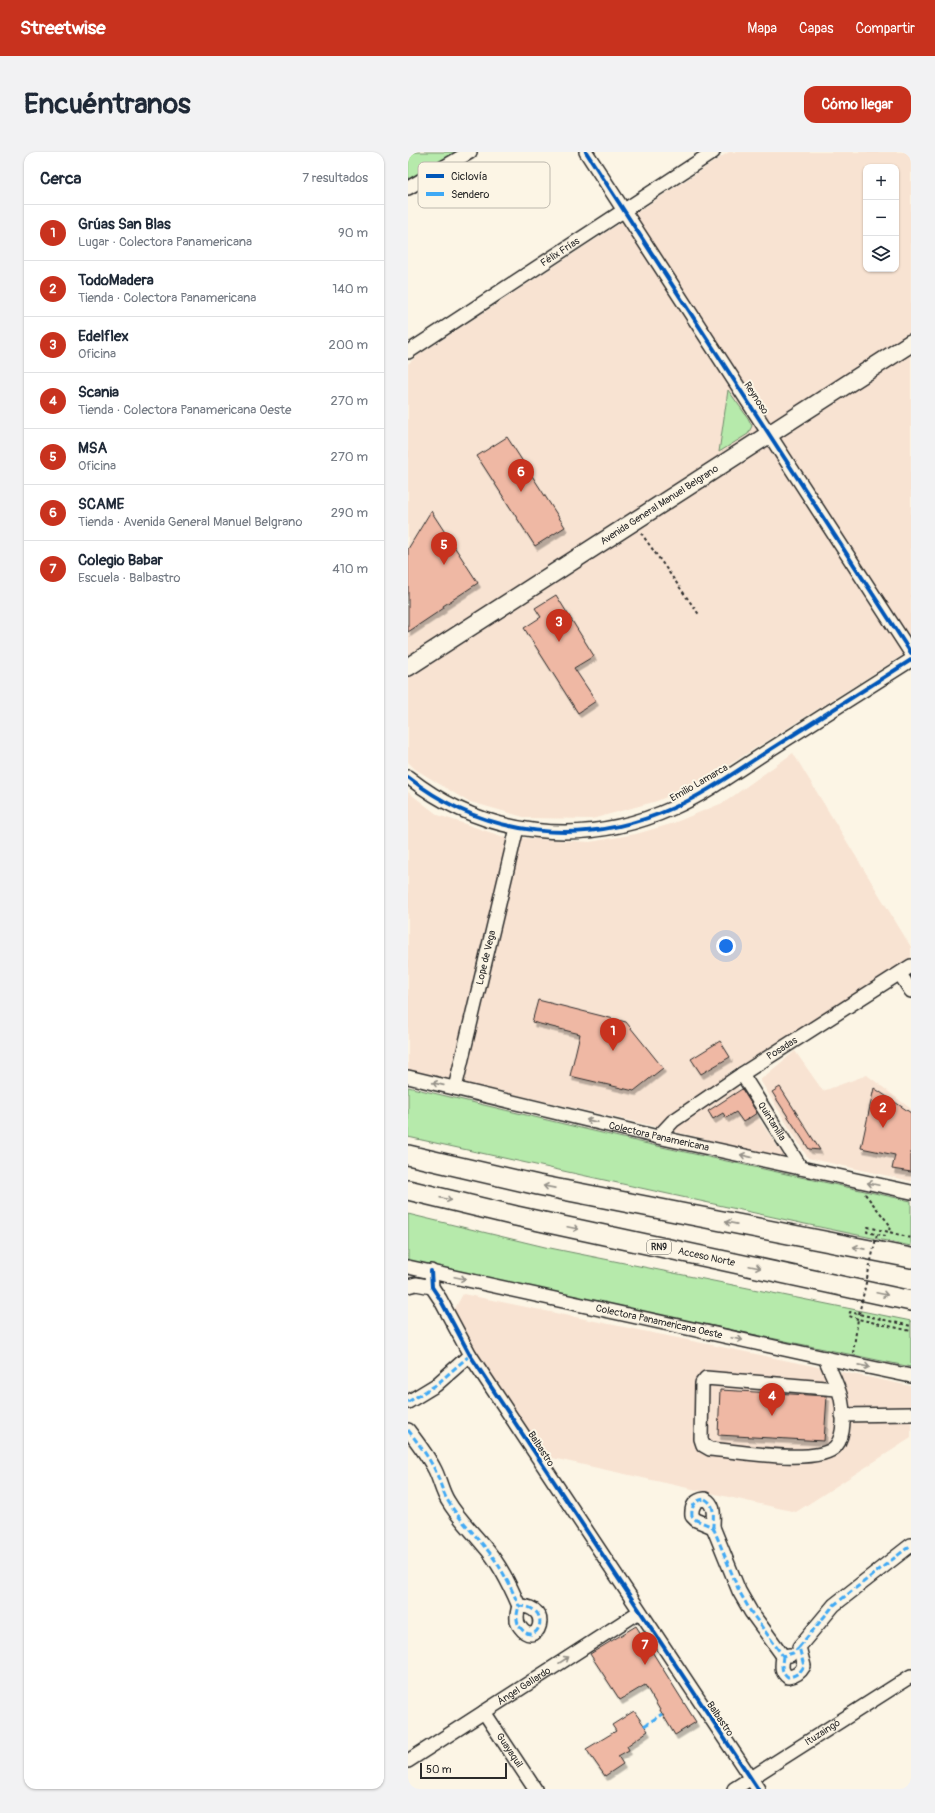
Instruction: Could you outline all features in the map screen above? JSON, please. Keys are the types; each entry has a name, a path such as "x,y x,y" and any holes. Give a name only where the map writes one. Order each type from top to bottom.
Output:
{"highway":[{"path":"408,1155 538,1185 911,1258"},
{"name":"Acceso Norte","path":"408,1190 524,1218 911,1301"}],"main road":[{"name":"Avenida General Manuel Belgrano","path":"408,667 634,523 911,343"}],"street":[{"path":"453,162 470,152"},
{"name":"Reynoso","path":"586,152 911,653"},
{"name":"Félix Frías","path":"408,352 623,210 714,152"},
{"path":"408,188 418,182"},
{"name":"Emilio Lamarca","path":"408,777 434,796 457,807 495,822 517,828 544,832 572,833 621,827 691,800 911,660"},
{"name":"Lope de Vega","path":"455,1088 517,828"},
{"name":"Posadas","path":"658,1136 672,1121 742,1074 911,966"},
{"path":"900,974 911,991"},
{"name":"Quintanilla","path":"742,1074 801,1168"},
{"name":"Colectora Panamericana","path":"408,1077 658,1136 911,1192"},
{"name":"Colectora Panamericana Oeste","path":"408,1267 911,1376"},
{"name":"Balbastro","path":"431,1271 432,1287 470,1355 754,1784"},
{"path":"408,1286 416,1284 432,1287"},
{"path":"408,1402 436,1385 470,1355"},
{"path":"825,1358 841,1398 842,1415 840,1439 830,1451 817,1455 796,1457 710,1449 703,1445 701,1439 702,1383 706,1378 837,1389"},
{"path":"842,1415 911,1414"},
{"path":"408,1430 433,1466 448,1501 468,1529 485,1546 496,1562 508,1581 519,1606"},
{"path":"713,1527 743,1598 754,1617 783,1656 782,1670 788,1677 794,1677 804,1666 799,1647"},
{"path":"783,1656 793,1653 834,1605 911,1545"},
{"name":"Ángel Gallardo","path":"408,1761 639,1612"},
{"name":"Ituzaingó","path":"734,1789 754,1784 910,1678"},
{"name":"Guayaquil","path":"484,1712 535,1789"}],"path":[{"path":"634,523 700,616"},
{"path":"861,1181 865,1196 890,1225 889,1232"},
{"path":"859,1314 877,1234 867,1232 868,1227 911,1238"},
{"path":"911,1326 850,1312 849,1316 911,1331"},
{"path":"852,1364 858,1319"}],"shaded area":[{"path":"729,152 911,152 911,650 705,780 657,801 592,819 527,818 467,801 415,769 408,762 408,364 417,356"},
{"path":"793,753 911,947 911,960 728,1073 786,1159 644,1124 408,1070 408,792 438,815 504,837 590,842 636,834 671,824 725,802"},
{"path":"795,1051 823,1091 867,1075 911,1109 911,1181 808,1158 760,1080"},
{"path":"463,1294 911,1386 911,1438 796,1512 539,1455 456,1322 454,1310"}],"green space":[{"path":"408,152 470,152 453,162 418,162 418,182 408,188"},
{"path":"728,390 752,426 748,434 719,452"},
{"path":"408,1087 648,1144 911,1201 911,1246 408,1137"},
{"path":"408,1214 545,1247 911,1321 911,1367 408,1263"}],"building":[{"path":"507,437 565,527 535,546 477,456"},
{"path":"431,511 478,583 443,606 444,608 408,632 408,549"},
{"path":"556,595 594,656 574,668 596,701 578,713 524,628 541,617 535,608"},
{"path":"538,1000 626,1022 663,1068 634,1091 570,1076 580,1034 532,1022"},
{"path":"720,1041 730,1057 701,1074 691,1059"},
{"path":"780,1087 820,1150 809,1149 772,1092"},
{"path":"874,1088 911,1113 911,1172 892,1169 895,1155 861,1148"},
{"path":"742,1089 757,1113 743,1122 736,1112 726,1118 723,1113 713,1119 708,1111"},
{"path":"720,1390 827,1396 824,1441 718,1435"},
{"path":"636,1626 696,1722 675,1735 645,1685 620,1700 590,1654"},
{"path":"634,1711 648,1731 627,1746 629,1750 618,1756 623,1764 605,1776 586,1749 616,1731 612,1725"}],"marked path":[{"path":"408,1402 436,1385 470,1355"},
{"path":"408,1430 432,1465 444,1494 452,1507 500,1567 519,1606"},
{"path":"705,1499 711,1504 713,1527 696,1520 692,1516 694,1504 705,1499"},
{"path":"713,1527 739,1591 751,1612 783,1656 793,1653 799,1647"},
{"path":"783,1656 782,1668 785,1675 788,1677 796,1675 804,1666 799,1647 834,1605 911,1545"},
{"path":"519,1606 530,1608 537,1613 540,1619 537,1631 532,1634 526,1633 518,1625 517,1617 519,1606"},
{"path":"644,1726 662,1714"}],"cycle path":[{"path":"586,152 911,653"},
{"path":"408,777 438,797 469,813 502,824 536,830 570,832 605,829 639,821 686,802 711,788 911,660"},
{"path":"431,1271 432,1287 470,1355 758,1789"}],"place":[{"name":"SCAME","path":"521,492"},
{"name":"MSA","path":"444,565"},
{"name":"Edelflex","path":"559,642"},
{"name":"Grúas San Blas","path":"613,1051"},
{"name":"TodoMadera","path":"883,1128"},
{"name":"Scania","path":"772,1416"},
{"name":"Colegio Babar","path":"645,1665"}]}
